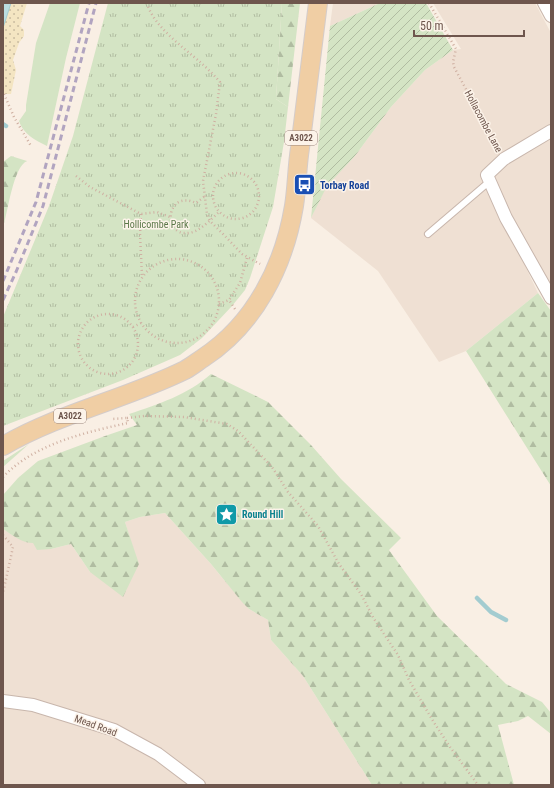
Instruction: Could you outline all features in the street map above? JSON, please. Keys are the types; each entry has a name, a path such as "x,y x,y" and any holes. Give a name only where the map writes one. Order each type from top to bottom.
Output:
{"main road":[{"name":"A3022","path":"3,446 21,436 59,420 140,390 187,369 220,347 254,309 268,288 276,271 289,229 294,205 318,3"}],"street":[{"path":"544,3 551,16"},
{"path":"504,160 551,131"},
{"name":"Hollacombe Lane","path":"490,181 487,175 504,160"},
{"path":"490,181 506,218 551,298"},
{"name":"Mead Road","path":"3,701 33,705 114,730 158,754 199,785"}],"lane":[{"path":"428,234 490,181"}],"path":[{"path":"147,3 158,24 220,82 220,92 203,181 204,197 207,214 210,221 246,258 276,271"},
{"name":"Hollacombe Lane","path":"430,3 456,49 453,62 454,67 504,160"},
{"path":"4,94 14,117 32,146"},
{"path":"236,173 243,174 255,182 260,197 254,212 248,217 232,219 225,217 219,212 213,198 217,182 229,174 236,173"},
{"path":"76,176 90,187 141,214 156,212 170,217"},
{"path":"204,197 196,203 190,200 180,202 172,209 170,217 174,227 178,231 184,233 194,231 210,221 219,212"},
{"path":"141,214 140,235 142,276"},
{"path":"178,258 191,261 203,268 212,278 218,290 219,304 217,315 205,333 195,339 174,343 163,341 144,329 137,316 134,302 136,288 142,276 152,266 164,260 178,258"},
{"path":"219,304 229,300 240,283 246,258"},
{"path":"229,300 232,306"},
{"path":"112,314 126,320 133,327 137,336 138,346 136,356 130,365 122,371 113,374 103,374 93,371 85,365 77,346 78,336 82,327 89,320 98,315 112,314"},
{"path":"133,327 141,323"},
{"path":"108,420 115,418 144,416 184,417 227,424 238,432 272,467 288,492 318,526 339,564 361,594 374,619 398,655 409,680 433,721 478,785"},
{"path":"3,477 32,454 74,437 128,422 127,418"},
{"path":"3,535 13,547 3,593"}],"shaded area":[{"path":"333,3 380,3 330,26"},
{"path":"433,3 535,3 551,33 551,125 482,175 538,293 466,351 439,362 378,271 311,218 326,186 355,156 391,107 425,70 453,50 461,49"},
{"path":"551,134 551,292 490,177"},
{"path":"165,513 249,609 268,620 271,640 303,676 372,785 3,785 3,529 14,536 51,549 71,544 90,572 138,564 125,522 140,517"}],"green space":[{"path":"50,3 80,3 66,58 47,146 26,133 19,121 26,111 36,43"},
{"name":"Hollicombe Park","path":"108,3 282,3 276,99 288,107 284,142 273,207 245,290 202,338 180,355 123,380 3,426 3,317 49,206 73,136"},
{"path":"282,3 300,3 288,107 276,99"},
{"path":"380,3 426,3 453,50 425,70 391,107 355,156 327,186 311,218 330,26"},
{"path":"11,156 27,161 22,165 18,172 3,227 3,162"},
{"path":"538,293 551,311 551,486 466,351"},
{"path":"211,374 268,402 311,445 341,479 401,538 389,550 437,616 506,684 542,702 551,713 551,734 528,716 518,721 498,725 514,785 372,785 303,676 271,640 268,620 249,609 242,602 211,564 165,513 140,517 125,522 139,564 123,597 90,572 71,544 51,549 37,550 33,543 21,540 3,529 3,495 18,478 38,461 137,425 129,414 182,393 192,388"},
{"path":"29,444 3,467 3,461"}],"sand":[{"path":"3,3 27,3 20,26 24,30 24,36 19,43 13,60 16,70 11,94 4,94 3,97"}],"water":[{"path":"3,3 11,3 3,28"}],"waterway":[{"path":"477,598 491,612 506,620"}],"railway":[{"path":"3,281 36,202 89,3"},
{"path":"3,300 43,206 96,3"}],"place":[{"name":"Torbay Road","path":"304,185"},
{"name":"Round Hill","path":"227,514"}]}
